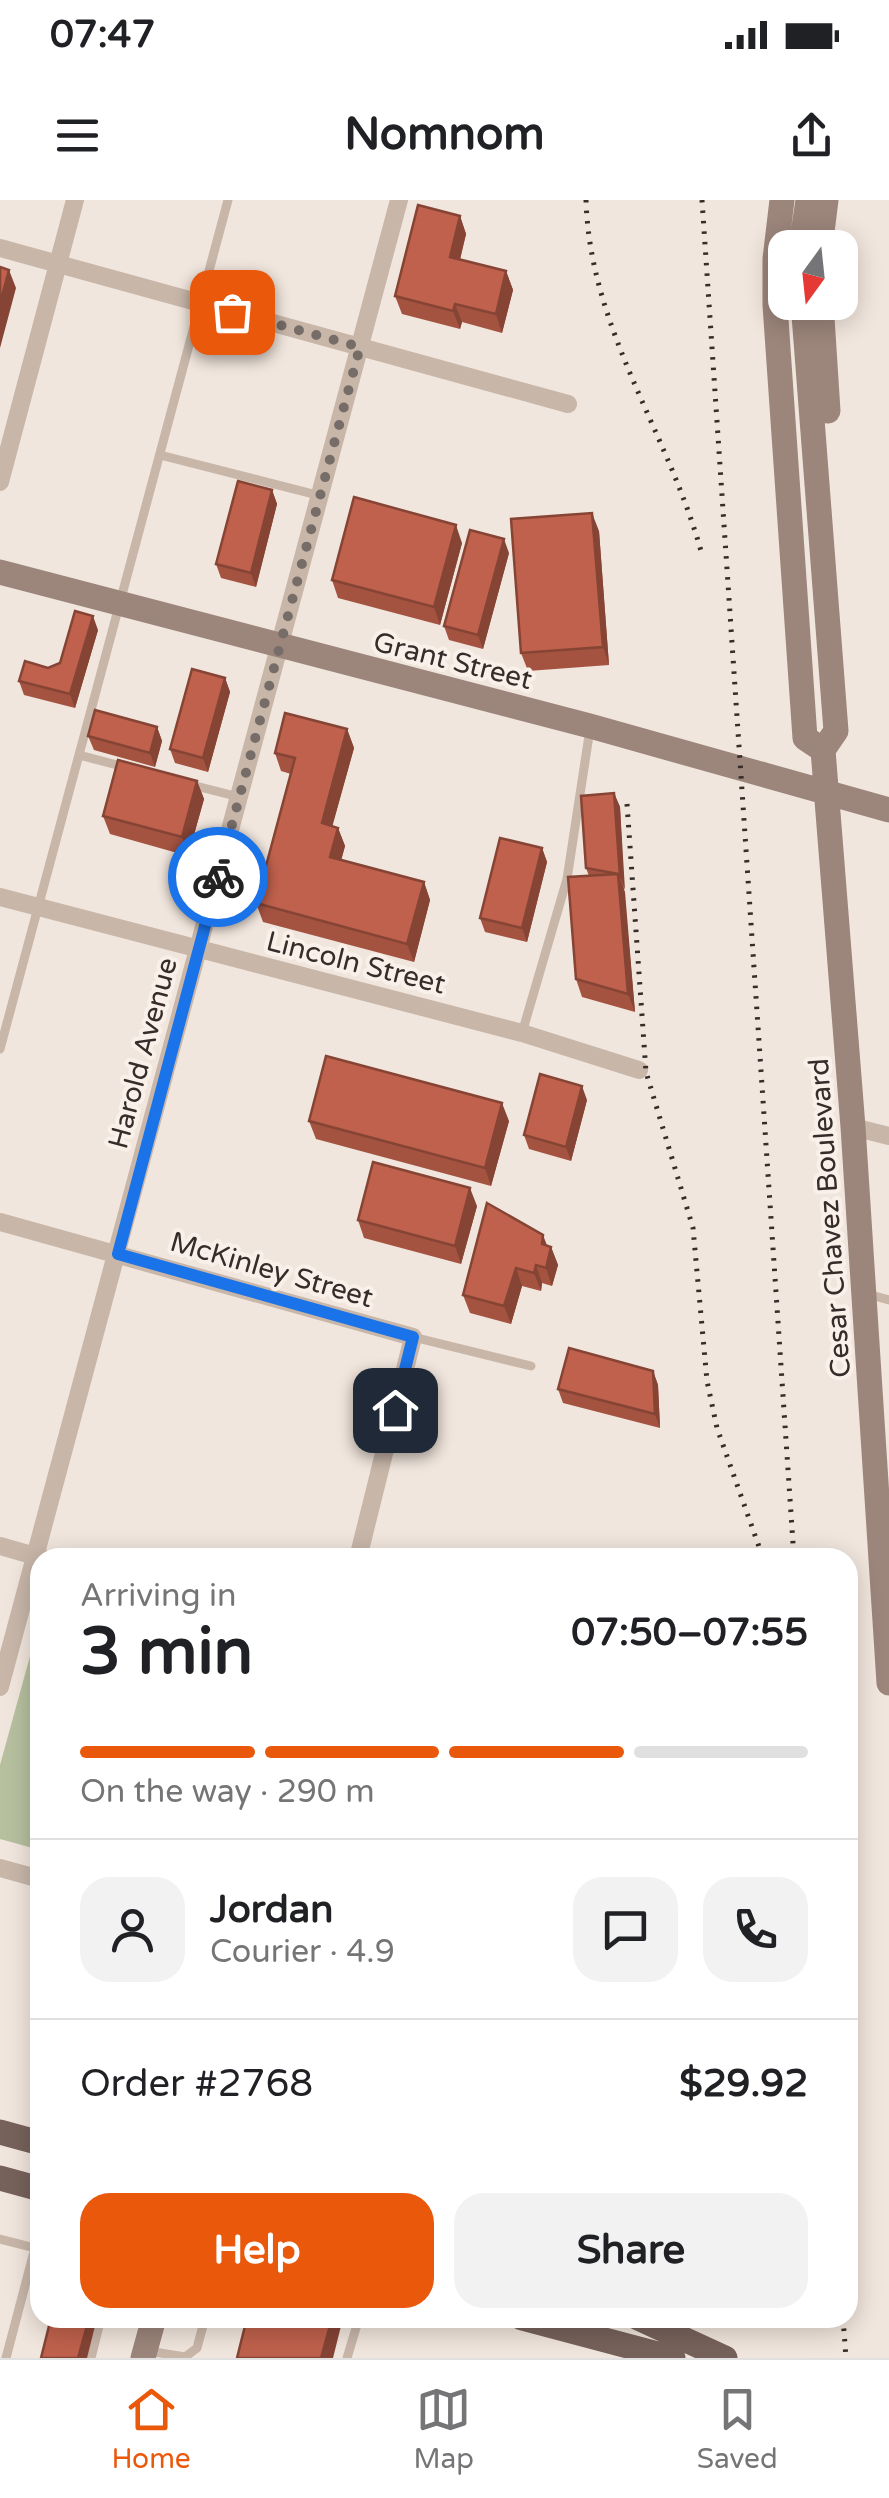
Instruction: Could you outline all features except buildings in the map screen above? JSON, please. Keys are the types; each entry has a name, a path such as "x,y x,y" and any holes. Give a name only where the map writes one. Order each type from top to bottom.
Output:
{"main road":[{"name":"Cesar Chavez Boulevard","path":"782,200 774,259 775,305 805,738 823,750"},
{"path":"804,230 808,200"},
{"path":"822,230 826,200"},
{"name":"Cesar Chavez Boulevard","path":"804,320 836,731 823,750 853,1126 876,1296 889,1683"},
{"path":"823,320 838,554 824,582"},
{"name":"Grant Street","path":"0,572 590,726 889,810"},
{"path":"0,2132 30,2140"},
{"path":"0,2178 30,2186"},
{"path":"144,2354 151,2328"},
{"path":"560,2328 673,2358"},
{"path":"660,2328 724,2358"}],"street":[{"path":"0,482 75,200"},
{"name":"Harold Avenue","path":"40,1548 399,200"},
{"path":"0,248 568,404"},
{"name":"Lincoln Street","path":"0,898 522,1034 639,1070"},
{"path":"853,1126 889,1136"},
{"name":"McKinley Street","path":"0,1222 413,1337"},
{"path":"360,1548 413,1337"},
{"path":"0,1546 30,1555"},
{"name":"Harold Avenue","path":"0,1687 30,1584"},
{"path":"0,1868 30,1876"}],"lane":[{"path":"0,1049 228,200"},
{"path":"160,455 321,496"},
{"path":"522,1034 567,879 590,726"},
{"path":"79,755 132,769"},
{"path":"168,778 240,798"},
{"path":"413,1337 532,1366"},
{"path":"0,2239 30,2247"},
{"path":"6,2358 30,2274"},
{"path":"90,2358 99,2328"},
{"path":"144,2354 185,2357 198,2348 202,2328"},
{"path":"346,2358 356,2328"}],"green space":[{"path":"30,1656 30,1847 0,1839 0,1765"}],"railway":[{"path":"586,200 591,247 615,336 701,551"},
{"path":"702,200 793,1548"},
{"path":"627,804 646,1072 693,1228 707,1381 717,1428 759,1548"},
{"path":"844,2328 846,2358"}],"way so far":[{"path":"218,877 360,347 232,312"}],"route":[{"path":"218,877 118,1254 413,1337 395,1410"}]}
